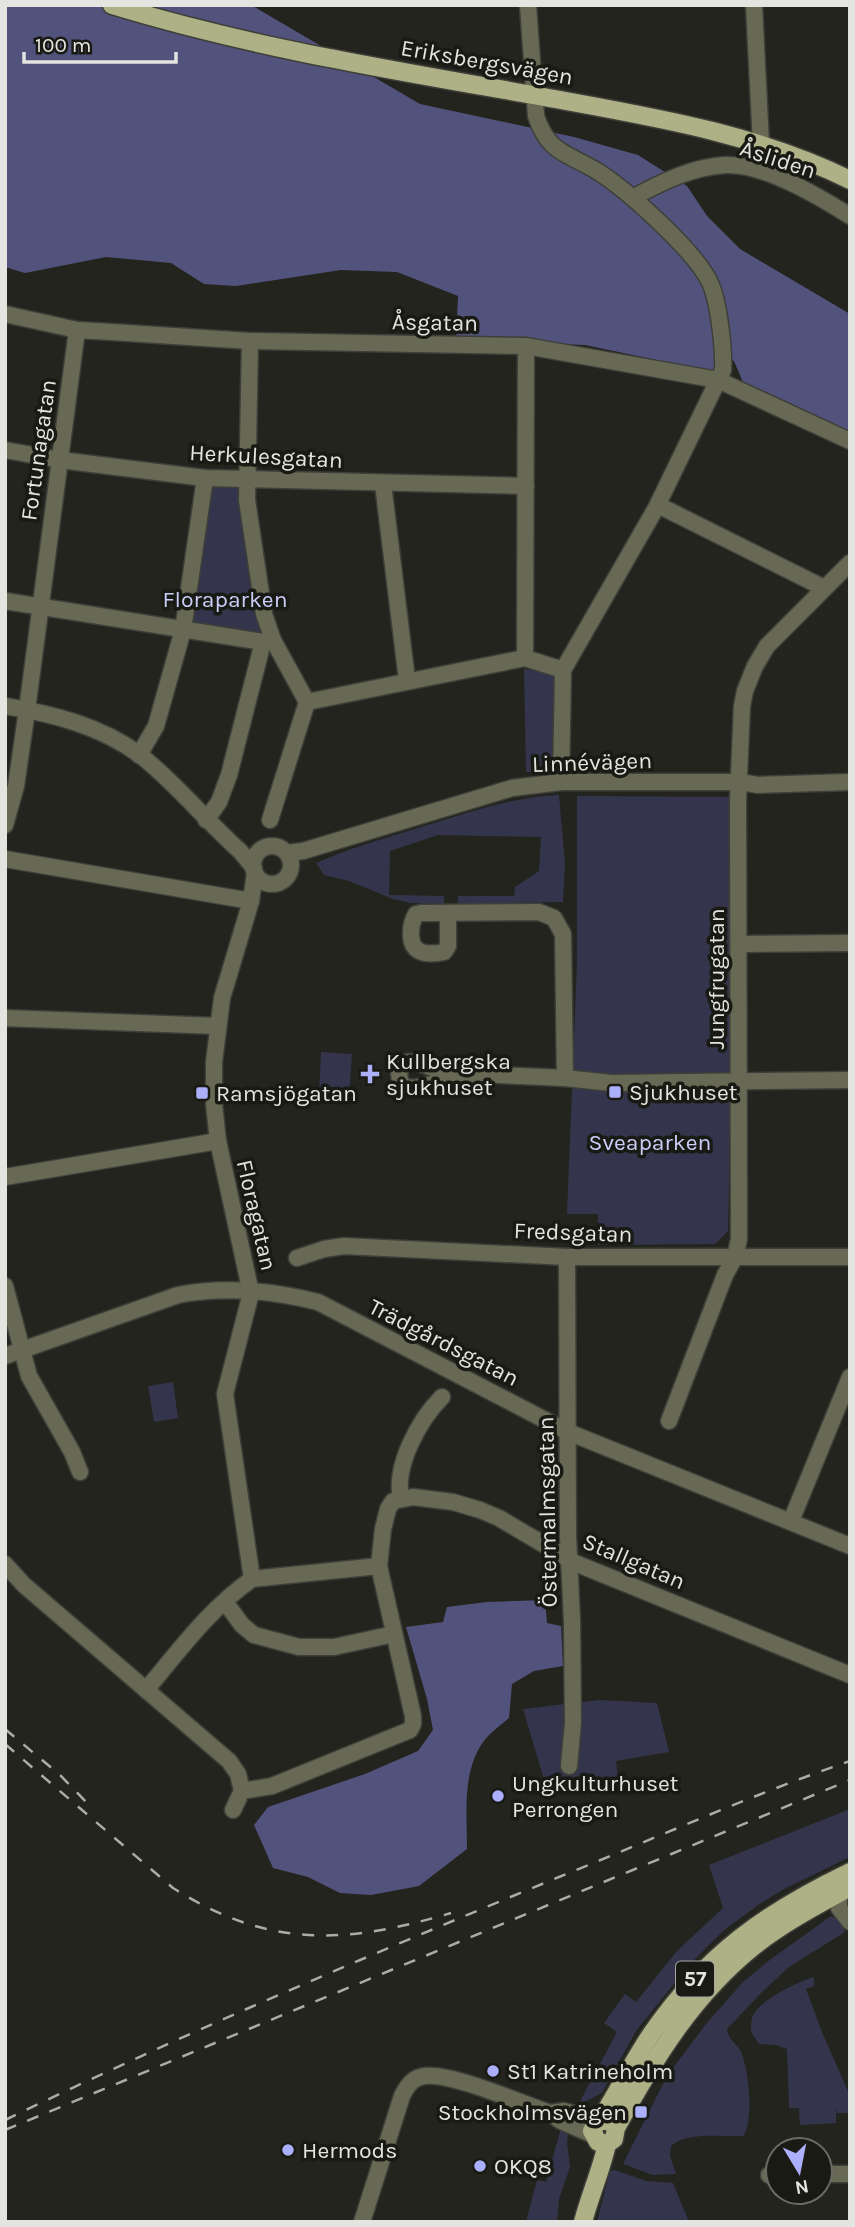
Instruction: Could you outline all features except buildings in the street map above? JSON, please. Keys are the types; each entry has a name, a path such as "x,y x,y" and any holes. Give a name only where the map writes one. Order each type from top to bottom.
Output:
{"main road":[{"name":"Eriksbergsvägen","path":"112,5 183,25 291,49 674,122 761,144 819,165 850,180"},
{"name":"57","path":"583,2222 591,2191 589,2174 602,2131 665,2044 719,1978 777,1929 843,1891 850,1872"}],"street":[{"path":"528,5 536,116 541,132 549,144 634,197 688,253 711,285 723,358 723,370 658,505 564,670 561,782"},
{"path":"754,5 761,144"},
{"name":"Åsliden","path":"634,197 683,173 728,164 773,176 812,192 850,216"},
{"name":"Åsgatan","path":"5,314 77,330 250,341 526,346 718,380 850,441"},
{"name":"Fortunagatan","path":"5,825 16,786 77,330"},
{"path":"250,341 247,500 268,641 307,702"},
{"path":"525,659 526,346"},
{"name":"Herkulesgatan","path":"5,450 60,460 205,478 526,486"},
{"path":"139,755 156,726 183,630 205,478"},
{"path":"383,484 407,680"},
{"path":"658,505 824,588"},
{"name":"Jungfrugatan","path":"669,1421 725,1275 735,1257 739,1239 738,799 745,691 755,666 782,628 850,563"},
{"path":"5,601 268,641"},
{"path":"206,820 219,802 229,775 268,641"},
{"path":"307,702 407,680 525,659 564,670"},
{"path":"270,820 307,702"},
{"path":"5,706 68,719 103,734 139,755 240,851 262,881 274,884"},
{"name":"Linnévägen","path":"287,853 303,851 512,788 561,782 740,782 758,785 850,782"},
{"path":"5,859 251,901 287,878 291,870 287,853 277,847 264,849 221,834"},
{"name":"Linnévägen","path":"291,870 343,839"},
{"path":"254,870 256,855 264,849"},
{"name":"Floragatan","path":"252,1579 225,1394 251,1293 218,1141 214,1104 214,1062 227,979 251,901 254,870"},
{"path":"448,914 539,912 554,918 559,925 564,945 562,1052 565,1078"},
{"path":"738,944 850,943"},
{"path":"5,1018 218,1026"},
{"path":"450,1073 565,1078 611,1083 850,1080"},
{"path":"5,1177 218,1141"},
{"name":"Fredsgatan","path":"298,1258 324,1249 344,1246 567,1256 850,1257"},
{"name":"Östermalmsgatan","path":"567,1256 573,1723 569,1766"},
{"path":"5,1286 29,1376 72,1452 80,1472"},
{"name":"Trädgårdsgatan","path":"5,1356 178,1295 205,1290 288,1295 318,1302 568,1432 850,1546"},
{"path":"791,1521 850,1377"},
{"path":"242,1791 272,1786 399,1736 410,1729 413,1716 379,1566 388,1509 393,1501 401,1498 398,1484 401,1467 428,1412 442,1397"},
{"name":"Stallgatan","path":"401,1498 433,1498 480,1510 499,1518 569,1559 850,1675"},
{"path":"5,1564 24,1585 229,1761 238,1774 242,1791 233,1810"},
{"path":"146,1690 225,1602 252,1579 379,1566"},
{"path":"225,1602 242,1625 254,1635 299,1647 334,1647 394,1634"},
{"path":"843,1891 839,1909 850,1922"},
{"path":"362,2222 402,2096 408,2085 425,2076 445,2077 550,2113 564,2111 602,2131"}],"green space":[{"name":"Floraparken","path":"210,486 237,487 242,501 262,632 256,636 191,625"},
{"path":"524,669 548,672 556,677 555,770 526,772"},
{"path":"559,795 565,865 563,902 458,904 458,896 514,896 515,887 539,871 541,837 438,835 390,851 389,895 444,896 444,904 411,903 393,899 349,881 324,875 316,863 366,844 487,807"},
{"name":"Sveaparken","path":"577,796 736,797 728,1231 715,1244 598,1245 598,1214 567,1214 577,964"},
{"path":"321,1052 352,1054 349,1096 319,1095"},
{"path":"173,1382 178,1418 154,1422 148,1386"},
{"path":"599,1700 657,1703 669,1752 616,1761 618,1777 546,1786 523,1709"},
{"path":"850,1809 850,1857 784,1889 723,1931 690,1964 636,2031 602,2093 578,2105 617,2032 604,2023 625,1994 636,2002 677,1951 723,1908 709,1865"},
{"path":"831,1916 839,1920 845,1932 789,1967 727,2029 741,2052 748,2083 748,2120 743,2136 705,2136 678,2141 671,2146 670,2156 676,2174 653,2175 623,2164 667,2076 706,2024 743,1982"},
{"path":"814,1977 814,1986 806,1989 850,2096 850,2113 837,2113 836,2106 836,2123 800,2125 799,2108 789,2108 787,2049 759,2044 751,2032 751,2023 753,2015 772,1997"},
{"path":"561,2128 568,2132 570,2167 559,2199 557,2222 526,2222 537,2180 546,2182"},
{"path":"615,2170 646,2181 673,2183 689,2222 597,2222 610,2171"}],"shaded area":[{"path":"5,5 251,5 420,104 574,137 638,155 687,186 707,216 740,249 850,314 850,435 745,387 734,361 720,355 714,372 585,345 456,340 458,296 397,272 341,270 236,286 204,284 171,263 106,257 25,273 5,267"},
{"path":"545,1600 547,1623 561,1626 563,1666 534,1671 512,1684 509,1718 488,1736 479,1748 469,1775 467,1849 419,1886 371,1895 340,1893 308,1877 273,1868 254,1825 268,1807 365,1774 418,1751 433,1730 406,1627 443,1622 447,1607 487,1602"}],"railway":[{"path":"5,1729 60,1775 91,1807"},
{"path":"5,1744 173,1888 208,1908 242,1922 275,1931 342,1935 377,1931 451,1913"},
{"path":"5,2120 142,2056 350,1965 740,1802 850,1761"},
{"path":"5,2130 850,1780"}],"place":[{"name":"Kullbergska sjukhuset","path":"370,1074"},
{"name":"Sjukhuset","path":"615,1092"},
{"name":"Ramsjögatan","path":"202,1093"},
{"name":"Ungkulturhuset Perrongen","path":"498,1796"},
{"name":"St1 Katrineholm","path":"493,2071"},
{"name":"Stockholmsvägen","path":"641,2112"},
{"name":"Hermods","path":"288,2150"},
{"name":"OKQ8","path":"480,2166"}]}
